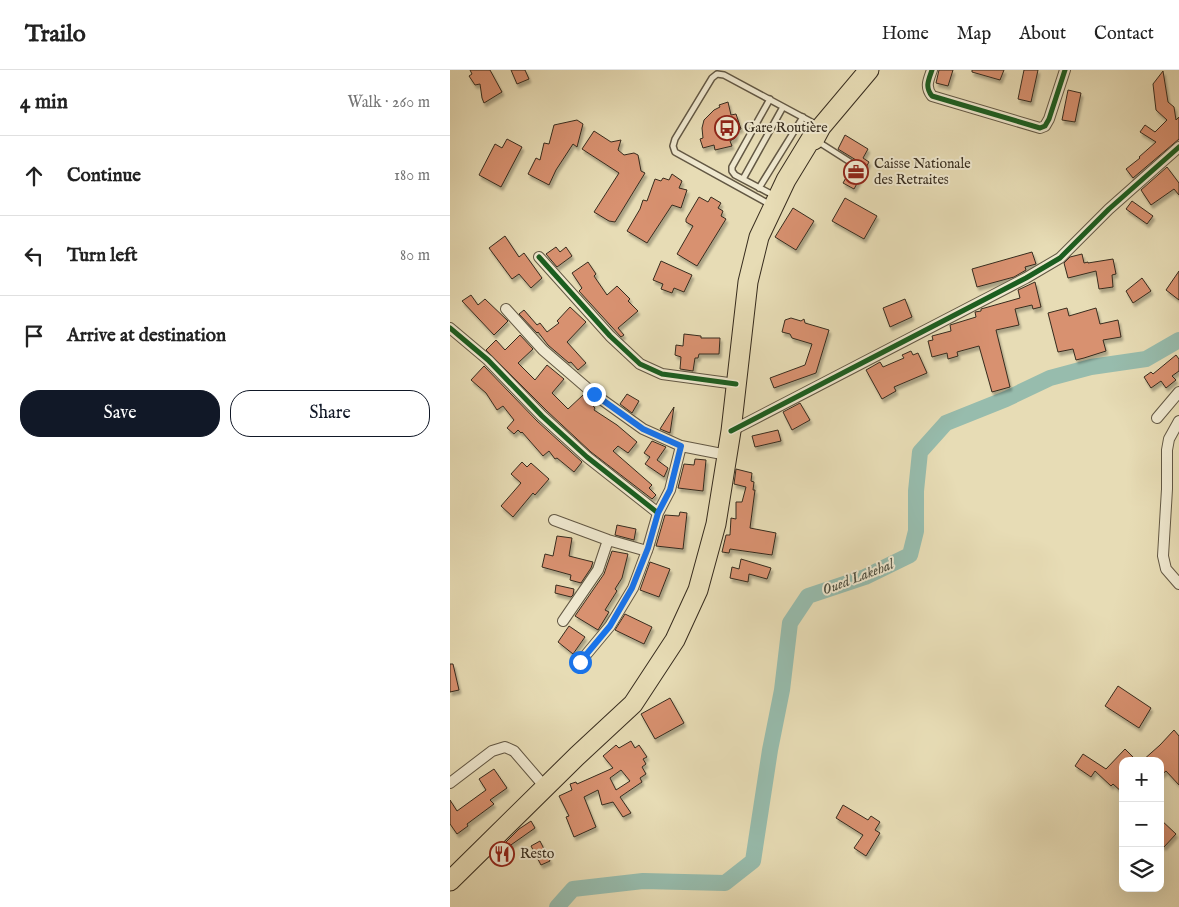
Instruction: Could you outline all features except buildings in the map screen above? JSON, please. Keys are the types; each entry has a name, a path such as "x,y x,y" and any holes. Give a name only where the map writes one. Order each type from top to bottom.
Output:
{"highway":[{"path":"450,881 545,787 633,704 675,640 698,590 716,524 731,431 748,282 759,237 786,180 811,139 818,134 869,70"}],"street":[{"path":"932,70 927,84 932,96 1040,128 1045,126 1049,119 1065,70"},
{"path":"731,431 1026,278 1060,258 1109,209 1179,147"},
{"path":"539,257 610,336 640,364 662,374 736,384"},
{"path":"506,309 543,350 594,394 643,429 681,446 727,455"},
{"path":"450,328 488,360 542,416 580,451 658,513"},
{"path":"1157,418 1179,392"},
{"path":"1179,421 1169,439 1167,450 1163,556 1166,570 1179,584"},
{"path":"580,662 610,626 632,588 647,552 658,513 670,490 681,446"},
{"path":"554,520 647,552"},
{"path":"563,621 598,570 608,540"},
{"path":"450,783 492,751 505,747 514,750 545,787"}],"lane":[{"path":"775,202 675,152 673,146 675,139 712,78 717,74 724,75 803,117 818,134 850,162"},
{"path":"770,99 732,167 732,171 735,175 759,188 775,202"},
{"path":"743,179 784,107"},
{"path":"759,188 803,117"}],"waterway":[{"name":"Oued Lakehal","path":"557,907 573,889 643,881 725,883 753,861 770,750 782,690 790,623 808,596 865,577 910,555 916,531 916,491 920,452 946,423 1006,399 1050,378 1091,367 1146,359 1179,340"}],"cycle path":[{"path":"932,70 928,81 928,87 932,96 1040,128 1045,126 1049,119 1065,70"},
{"path":"731,431 1026,278 1060,258 1109,209 1179,147"},
{"path":"539,257 610,336 640,364 662,374 736,384"},
{"path":"450,328 488,360 542,416 587,457 658,513"}],"place":[{"name":"Gare Routière","path":"727,128"},
{"name":"Caisse Nationale des Retraites","path":"856,172"},
{"name":"Resto","path":"502,854"}],"route":[{"path":"580,662 610,626 632,588 648,548 658,513 670,490 681,446 643,429 594,394"}]}
